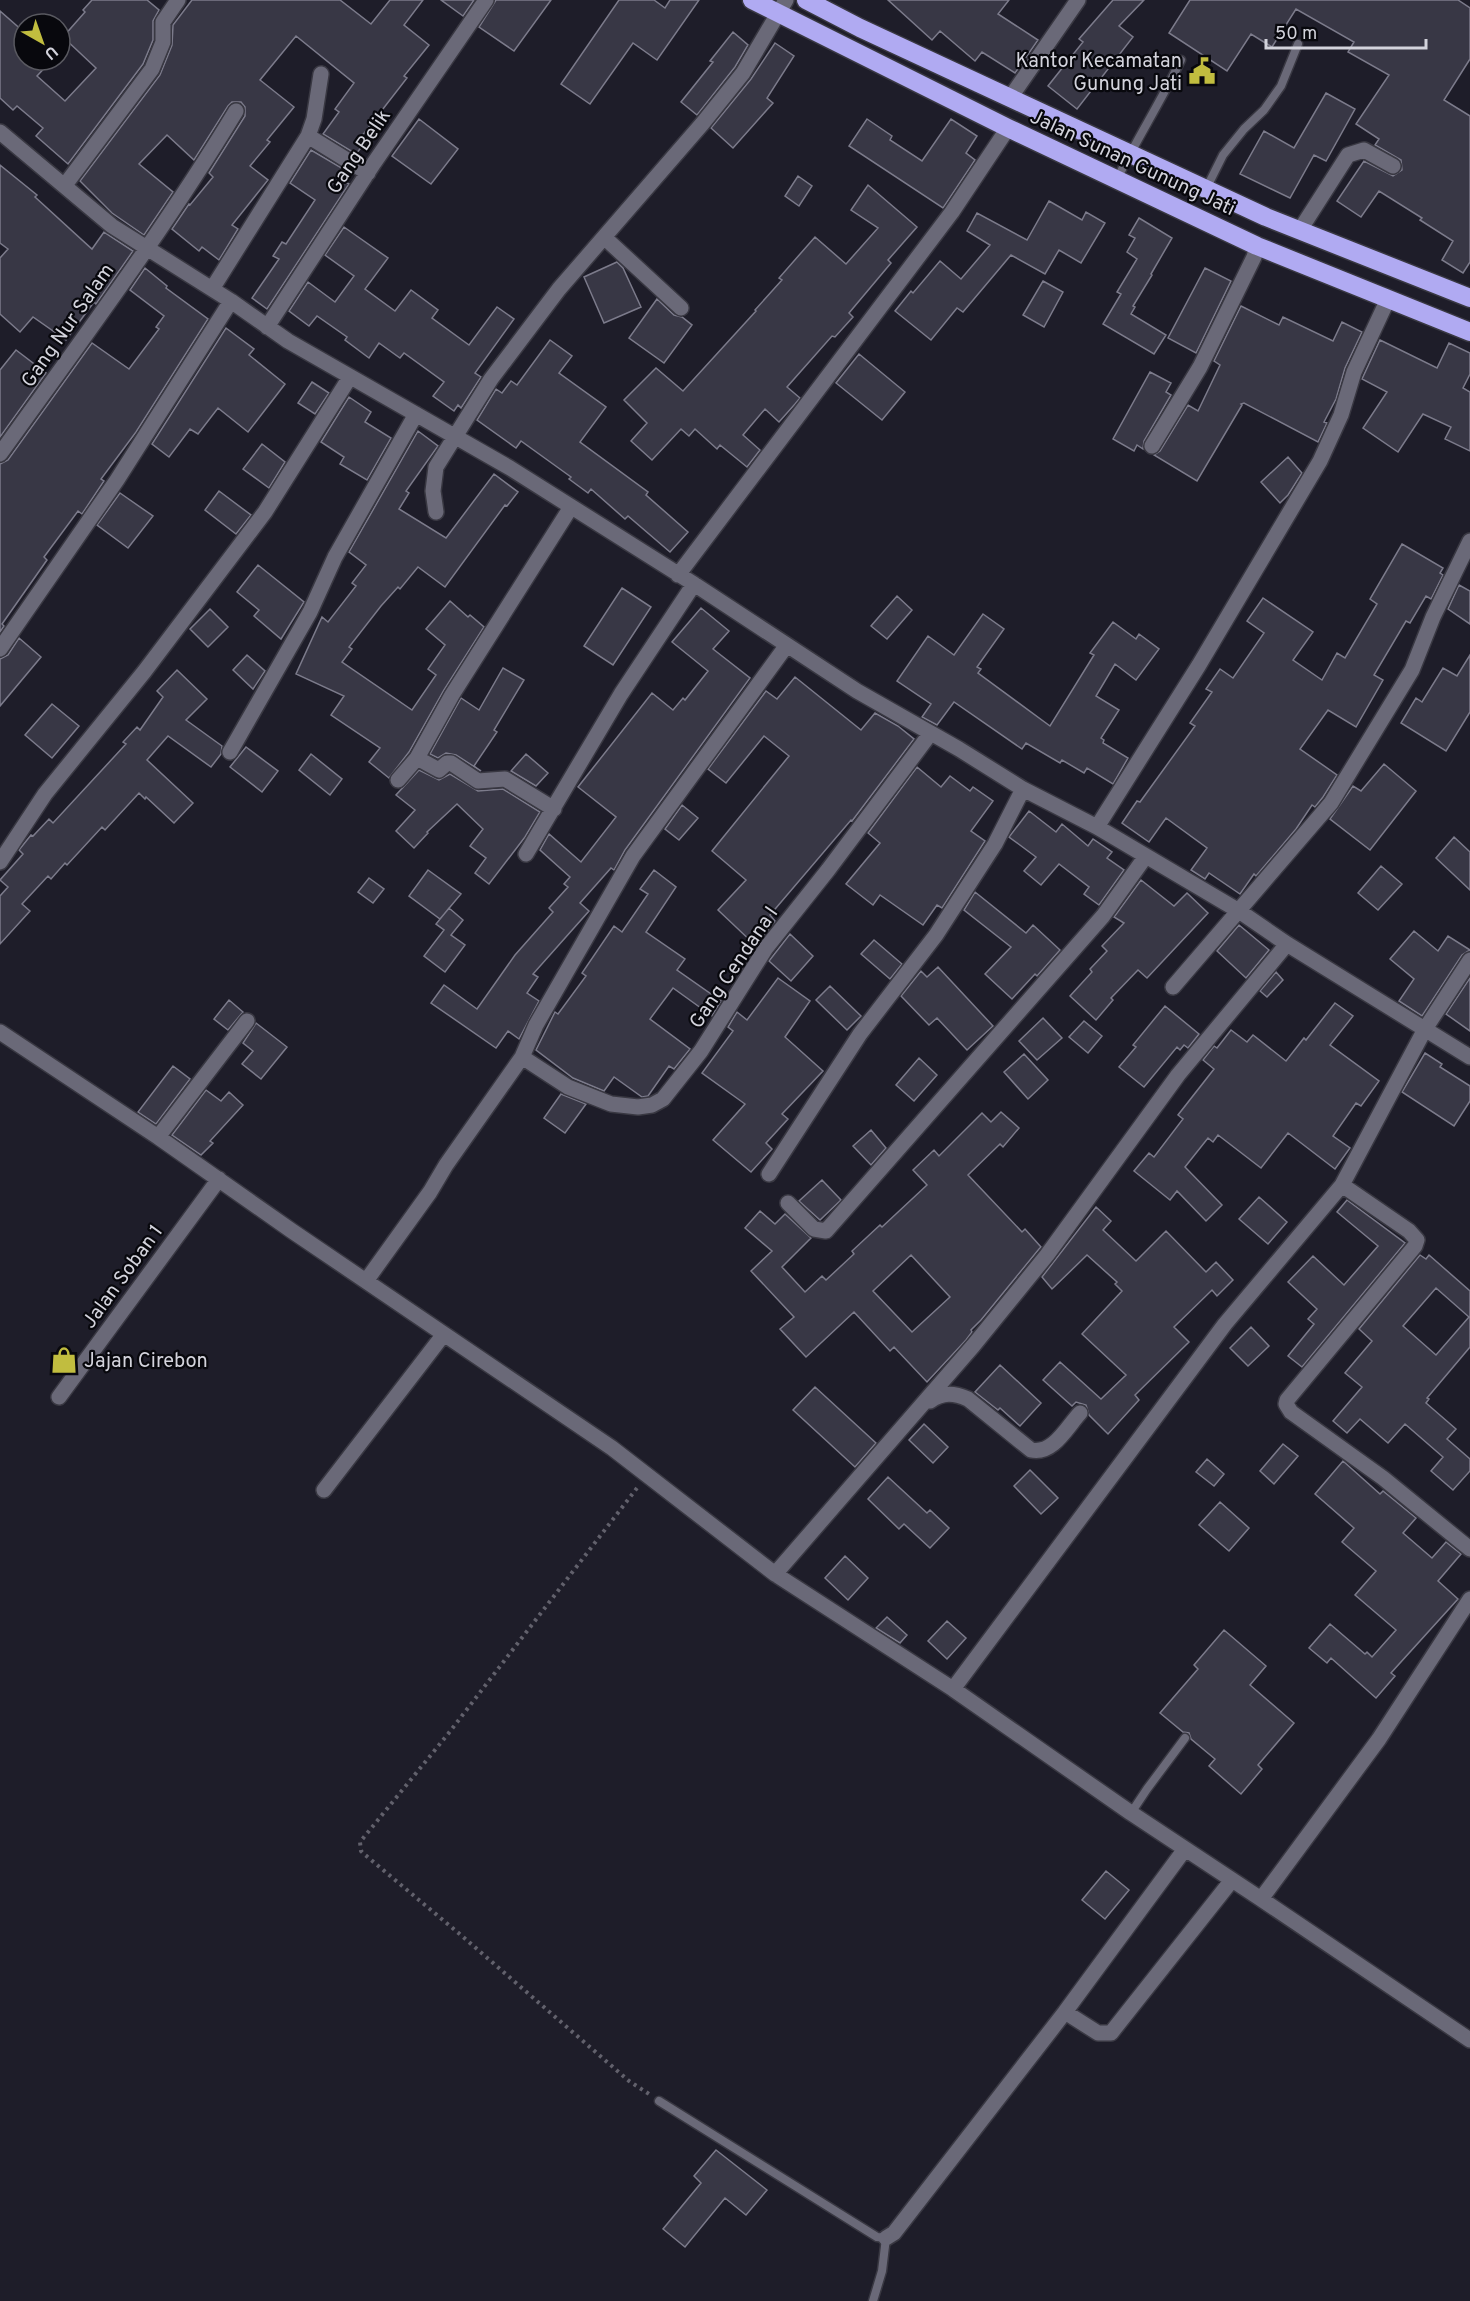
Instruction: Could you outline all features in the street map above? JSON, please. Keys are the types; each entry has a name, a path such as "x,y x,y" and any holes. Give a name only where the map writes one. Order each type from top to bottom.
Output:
{"highway":[{"name":"Jalan Sunan Gunung Jati","path":"752,0 783,7 1008,128 1257,246 1470,332"},
{"path":"806,0 860,28 1206,189 1300,230 1470,298"}],"street":[{"path":"65,185 152,69 163,42 163,22 178,0"},
{"name":"Gang Belik","path":"267,327 486,0"},
{"path":"1010,98 1078,0"},
{"path":"436,512 433,491 436,467 490,379 552,298 737,80 783,7"},
{"path":"212,289 308,136 314,119 321,74"},
{"name":"Gang Nur Salam","path":"0,454 208,158 236,111"},
{"path":"678,575 952,212 1008,128"},
{"path":"0,132 112,226 231,301 267,327 455,436 571,507 857,691 959,749 1023,789 1097,827 1239,911 1287,944 1470,1057"},
{"path":"308,136 368,173"},
{"path":"1300,230 1348,154 1364,150 1393,166"},
{"path":"605,238 681,308"},
{"path":"1152,446 1200,368 1257,246"},
{"path":"1097,827 1199,665 1320,461 1341,415 1354,372 1388,299"},
{"path":"0,649 117,480 231,301"},
{"path":"0,862 45,794 144,672 265,512 350,377"},
{"path":"230,752 309,612 334,557 416,414"},
{"path":"398,780 417,758 452,695 571,507"},
{"path":"1173,987 1331,803 1412,670 1433,617 1470,541"},
{"path":"526,854 621,694 694,584"},
{"path":"366,1281 522,1058 536,1025 633,856 787,645"},
{"name":"Gang Cendana I","path":"522,1058 568,1087 611,1104 638,1107 657,1103 663,1099 701,1051 766,948 930,734"},
{"path":"417,758 439,770 447,763 451,763 478,781 505,779 554,809"},
{"path":"769,1174 860,1034 936,935 995,844 1023,789"},
{"path":"788,1203 814,1229 826,1231 837,1221 1103,916 1146,856"},
{"path":"775,1574 918,1410 1047,1255 1172,1083 1287,944"},
{"path":"953,1689 1225,1324 1342,1185 1425,1029 1470,960"},
{"path":"158,1137 248,1021"},
{"path":"0,1032 158,1137 612,1448 775,1574 953,1689 1131,1814 1470,2040"},
{"name":"Jalan Soban 1","path":"59,1397 219,1179"},
{"path":"1342,1185 1409,1231 1417,1240 1286,1404 1291,1412 1383,1478 1470,1549"},
{"path":"324,1490 444,1334"},
{"path":"918,1410 937,1396 957,1395 968,1399 1031,1450 1040,1452 1051,1447 1080,1413"},
{"path":"1261,1899 1379,1739 1470,1599"},
{"path":"886,2238 894,2233 1065,2012 1185,1849"},
{"path":"1065,2012 1098,2033 1111,2032 1232,1880"}],"lane":[{"path":"1206,189 1223,155 1244,129 1264,110 1281,86 1299,44"},
{"path":"1117,179 1146,129 1181,60"},
{"path":"1131,1814 1146,1789 1185,1738"},
{"path":"659,2101 877,2238 886,2238 882,2271 873,2301"}],"path":[{"path":"647,1475 448,1734 360,1842 360,1845 364,1854 629,2081 659,2101"}],"building":[{"path":"92,0 147,0 159,10 153,21 153,40 143,64 68,164 36,136 43,128 17,106 13,110 0,98 0,11 12,22 12,72 41,72 37,76 65,101 96,68 72,45 72,27 85,12 83,10"},
{"path":"192,0 340,0 371,24 390,0 423,0 404,25 429,45 404,76 407,78 362,136 367,140 356,154 323,134 339,112 335,109 354,83 296,36 260,80 294,107 267,140 270,142 250,166 268,180 232,225 238,229 219,260 202,247 199,251 172,229 189,204 213,177 209,173 245,116 245,107 241,102 232,102 228,106 194,160 167,135 139,164 173,192 144,235 112,213 80,181 160,75 172,45 173,25"},
{"path":"441,0 474,0 463,16"},
{"path":"496,0 551,0 514,51 479,27"},
{"path":"619,0 654,0 665,8 670,0 699,0 657,60 633,43 590,104 561,84"},
{"path":"888,0 1009,0 998,14 1038,40 1015,73 982,52 975,61 940,31 932,40"},
{"path":"1113,0 1144,0 1119,26 1133,37 1077,109 1048,86 1083,42 1079,39"},
{"path":"1190,0 1458,0 1470,8 1470,59 1444,100 1470,116 1470,262 1463,273 1442,260 1453,241 1379,191 1361,217 1337,201 1364,161 1393,176 1402,170 1401,160 1375,145 1379,139 1356,124 1389,75 1348,52 1354,42 1296,9 1272,47 1251,34 1227,71 1169,33"},
{"path":"733,32 748,45 735,67 697,115 681,102 713,62 710,61"},
{"path":"775,43 794,56 767,98 773,103 733,148 711,128 751,79"},
{"path":"1326,93 1355,109 1326,161 1314,155 1290,198 1240,174 1264,131 1294,148"},
{"path":"419,119 458,149 431,184 392,156"},
{"path":"867,119 892,136 890,140 922,161 951,119 977,136 966,153 975,160 943,208 849,146"},
{"path":"311,150 345,170 339,178 349,184 267,309 252,298 279,259 273,256 282,242 286,244 315,200 290,183"},
{"path":"0,165 37,195 35,197 92,249 104,232 133,251 96,304 94,302 66,340 33,317 20,332 0,314 0,258 8,249 0,243"},
{"path":"798,176 812,186 799,206 785,196"},
{"path":"868,185 917,227 888,260 891,263 849,313 853,317 835,337 832,336 787,387 800,398 795,404 779,422 765,409 743,435 760,450 747,467 720,445 717,449 695,429 689,436 681,429 652,460 631,441 647,423 624,400 656,368 683,391 756,311 782,280 779,278 815,237 846,264 878,228 851,210"},
{"path":"1049,201 1082,220 1086,212 1105,223 1081,263 1059,250 1045,274 1011,255 963,312 957,308 931,340 895,311 940,261 961,279 990,245 967,231 977,213 1027,240"},
{"path":"1139,218 1172,238 1133,306 1135,307 1131,314 1166,335 1154,354 1103,324 1121,294 1117,292 1137,259 1127,252 1135,238 1129,235"},
{"path":"344,227 388,258 365,289 395,311 411,290 438,310 432,318 469,345 497,307 514,319 475,373 481,377 461,408 458,405 454,411 433,396 444,382 404,353 400,358 379,343 369,358 345,340 347,337 317,316 309,326 289,311 308,282 335,302 354,276 325,255"},
{"path":"617,262 623,268 641,307 604,323 584,277"},
{"path":"145,268 167,286 166,288 208,319 136,432 101,479 104,481 82,514 78,511 44,557 47,560 2,624 4,626 0,632 0,464 8,460 92,343 129,369 159,329 156,327 164,316 130,290"},
{"path":"1205,268 1231,281 1196,353 1168,338"},
{"path":"1043,281 1063,292 1044,327 1023,315"},
{"path":"657,299 674,315 682,317 692,325 664,363 629,338"},
{"path":"1241,306 1279,325 1283,317 1333,341 1342,322 1362,332 1345,368 1336,399 1324,422 1327,423 1318,442 1244,403 1241,404 1197,481 1154,455 1160,451 1188,405 1198,411 1220,365 1214,361"},
{"path":"226,328 254,349 249,355 285,384 248,432 218,408 198,434 190,429 169,457 152,444"},
{"path":"550,340 572,356 559,373 606,407 580,442 648,492 646,495 688,532 670,552 628,516 625,519 591,489 588,493 569,479 571,477 521,441 516,448 477,420 496,389 502,393 511,381 517,385"},
{"path":"1380,340 1437,368 1449,343 1470,353 1470,374 1463,388 1470,392 1470,451 1445,439 1451,427 1423,414 1398,452 1363,428 1387,392 1362,379"},
{"path":"16,350 46,373 0,437 0,370"},
{"path":"859,354 905,392 882,420 836,383"},
{"path":"1150,372 1171,383 1166,392 1171,395 1144,441 1143,449 1137,445 1134,451 1113,439"},
{"path":"312,382 329,393 315,414 298,403"},
{"path":"349,397 371,412 365,422 391,438 367,480 340,464 344,457 321,442"},
{"path":"418,431 438,446 406,491 409,493 399,509 446,538 494,474 518,492 507,506 505,505 445,587 418,567 400,589 398,587 381,606 349,647 352,649 342,662 412,710 436,675 428,669 445,645 426,629 450,601 484,627 444,690 409,752 389,778 369,762 380,748 331,715 344,696 296,674 322,617 328,622 356,586 352,583 366,565 349,552"},
{"path":"262,444 285,462 269,488 243,469"},
{"path":"1288,457 1302,473 1280,503 1261,482"},
{"path":"219,491 251,515 236,534 205,510"},
{"path":"120,493 153,516 128,548 97,525"},
{"path":"1402,544 1443,568 1440,573 1443,575 1431,599 1426,596 1410,623 1406,621 1374,675 1383,680 1356,727 1328,710 1300,749 1337,775 1315,807 1312,805 1296,829 1256,876 1254,874 1240,894 1209,873 1205,879 1191,870 1207,848 1166,818 1149,842 1122,823 1195,726 1190,723 1212,692 1206,689 1220,669 1233,678 1264,633 1247,621 1263,598 1313,632 1293,660 1322,680 1337,653 1345,658 1377,604 1370,599"},
{"path":"258,565 304,602 281,639 254,616 259,610 237,592"},
{"path":"1459,585 1470,591 1470,624 1448,609"},
{"path":"622,588 651,607 613,665 584,646"},
{"path":"897,596 912,610 887,639 871,626"},
{"path":"701,608 729,631 713,649 750,678 625,850 614,870 611,868 580,903 589,911 533,974 538,977 527,993 539,1001 519,1039 508,1031 496,1048 431,1003 444,985 477,1009 515,955 553,912 549,908 568,887 564,884 570,877 540,850 549,834 581,862 616,817 578,787 652,693 673,710 683,698 685,700 708,671 672,642"},
{"path":"210,609 228,627 208,647 190,629"},
{"path":"983,614 1004,629 977,667 981,669 978,673 1050,726 1094,655 1090,653 1113,622 1136,639 1139,634 1159,649 1136,680 1115,664 1096,696 1119,710 1101,738 1104,740 1103,743 1128,758 1113,784 1087,768 1084,773 1062,760 1060,763 1026,743 1022,749 954,702 937,725 922,717 931,704 897,681 928,636 954,655"},
{"path":"19,638 41,657 0,706 0,659 8,655"},
{"path":"247,655 265,671 253,689 233,670"},
{"path":"1470,655 1470,712 1446,751 1401,723 1416,698 1422,702 1443,668 1457,676"},
{"path":"503,668 524,680 494,730 497,732 474,766 481,771 456,755 446,753 438,758 430,754 461,698 479,710"},
{"path":"177,670 207,699 186,720 222,746 221,754 211,767 168,736 147,760 193,803 174,823 139,793 105,830 102,827 67,865 65,863 51,879 48,876 22,904 30,911 0,944 0,896 8,887 0,880 23,854 19,850 31,835 33,836 49,819 53,823 126,744 123,742 137,727 140,730 163,697 157,691"},
{"path":"795,677 861,730 875,713 898,726 914,739 852,821 770,915 775,921 756,946 718,910 746,880 712,851 789,756 764,736 726,783 708,769 766,691 777,699"},
{"path":"52,704 79,726 52,758 25,735"},
{"path":"246,747 278,771 262,792 230,767"},
{"path":"311,754 342,779 330,795 299,770"},
{"path":"526,754 548,773 536,786 511,771"},
{"path":"1384,764 1416,791 1370,850 1330,819 1353,786 1361,791"},
{"path":"917,767 941,787 950,776 970,791 973,787 993,801 971,831 985,841 942,908 937,905 923,925 880,895 873,905 846,884 880,843 868,833"},
{"path":"419,770 439,780 450,774 478,791 503,789 540,812 525,837 489,884 475,873 486,858 470,846 483,829 457,804 427,832 414,848 396,831 415,810 396,795"},
{"path":"682,805 698,818 679,840 665,829"},
{"path":"1029,811 1056,832 1062,824 1088,846 1093,839 1112,852 1107,858 1124,870 1099,905 1084,894 1089,887 1059,864 1041,885 1024,871 1036,857 1009,837"},
{"path":"1454,837 1470,852 1470,890 1436,858"},
{"path":"1381,866 1402,884 1378,910 1358,893"},
{"path":"428,870 461,894 440,919 409,896"},
{"path":"654,870 676,887 646,932 685,959 677,970 721,1001 712,1016 673,988 650,1019 690,1049 674,1069 669,1066 648,1096 642,1097 614,1077 604,1091 573,1078 536,1050 555,1012 558,1014 586,976 582,973 614,926 622,932 648,894 640,889"},
{"path":"369,878 384,889 373,903 358,892"},
{"path":"1141,880 1174,906 1187,893 1208,913 1147,978 1138,970 1111,998 1113,1000 1096,1020 1070,996 1107,951 1102,946 1124,923 1114,917"},
{"path":"975,892 1026,933 1033,925 1060,950 1012,999 985,974 1011,947 964,910"},
{"path":"449,908 463,920 451,935 465,945 445,972 424,956 444,930 436,924"},
{"path":"1239,925 1269,950 1246,978 1217,951"},
{"path":"1414,931 1438,951 1448,936 1470,950 1462,955 1422,1016 1399,1001 1414,979 1390,959"},
{"path":"790,934 813,956 791,981 769,961"},
{"path":"874,940 902,964 890,979 861,954"},
{"path":"938,967 993,1026 967,1050 937,1018 929,1025 901,996 921,971 927,977"},
{"path":"1276,972 1283,980 1267,997 1260,991"},
{"path":"778,978 810,1001 785,1037 823,1071 782,1114 788,1119 766,1143 772,1149 751,1172 713,1140 745,1104 702,1073 733,1031 728,1027 737,1012 747,1020"},
{"path":"1470,978 1470,1031 1446,1014"},
{"path":"830,986 861,1016 847,1030 816,1000"},
{"path":"229,1000 243,1012 228,1030 214,1019"},
{"path":"1335,1003 1353,1016 1330,1045 1379,1081 1361,1106 1356,1103 1333,1136 1350,1148 1335,1169 1288,1133 1261,1168 1218,1135 1213,1142 1208,1138 1185,1167 1222,1205 1206,1221 1177,1191 1170,1200 1134,1171 1149,1153 1154,1157 1183,1119 1178,1115 1214,1069 1203,1060 1214,1046 1217,1048 1231,1030 1247,1042 1253,1035 1286,1061"},
{"path":"1165,1006 1199,1034 1188,1048 1184,1045 1180,1050 1177,1047 1144,1087 1119,1067 1136,1047 1133,1045"},
{"path":"1043,1018 1062,1038 1037,1060 1019,1041"},
{"path":"1084,1021 1102,1036 1088,1053 1069,1037"},
{"path":"256,1023 287,1047 261,1079 242,1064 253,1051 243,1043"},
{"path":"1425,1053 1442,1064 1440,1067 1470,1086 1470,1101 1454,1126 1402,1092"},
{"path":"1024,1054 1048,1080 1028,1099 1004,1072"},
{"path":"919,1058 937,1075 914,1101 896,1085"},
{"path":"173,1066 190,1079 156,1124 138,1112"},
{"path":"206,1090 221,1101 229,1092 243,1105 210,1141 213,1143 201,1155 172,1135"},
{"path":"561,1094 586,1104 565,1133 544,1118"},
{"path":"1001,1112 1019,1128 1003,1147 1000,1144 968,1175 1022,1232 1025,1229 1041,1247 971,1330 966,1340 927,1382 894,1347 890,1351 854,1312 806,1357 780,1329 794,1317 751,1271 772,1251 745,1228 760,1211 775,1224 785,1214 811,1238 782,1267 805,1292 822,1276 826,1280 854,1254 852,1251 880,1225 882,1227 927,1185 913,1170 934,1150 939,1156 982,1113 991,1122","holes":["911,1255 950,1297 912,1332 873,1291"]},
{"path":"871,1130 886,1148 871,1165 853,1146"},
{"path":"822,1180 841,1200 820,1220 799,1201"},
{"path":"1259,1197 1287,1222 1268,1244 1239,1219"},
{"path":"1347,1200 1405,1243 1302,1367 1288,1356 1314,1324 1308,1319 1317,1309 1288,1282 1313,1256 1344,1285 1378,1246 1337,1212"},
{"path":"1096,1207 1111,1221 1103,1230 1136,1261 1166,1231 1206,1272 1216,1262 1233,1280 1217,1296 1212,1290 1174,1327 1189,1342 1135,1395 1139,1400 1108,1434 1089,1415 1086,1405 1076,1402 1072,1406 1043,1380 1060,1362 1101,1399 1126,1375 1082,1334 1122,1291 1115,1284 1117,1282 1087,1255 1052,1289 1042,1277"},
{"path":"1420,1255 1426,1259 1429,1255 1470,1291 1470,1347 1427,1398 1429,1399 1426,1403 1456,1429 1447,1439 1470,1459 1470,1471 1453,1490 1431,1471 1443,1457 1405,1424 1388,1443 1360,1419 1347,1433 1333,1421 1362,1387 1345,1373 1372,1341 1359,1329","holes":["1436,1288 1469,1317 1436,1355 1403,1326"]},
{"path":"1251,1327 1269,1346 1248,1366 1230,1348"},
{"path":"1000,1365 1041,1403 1020,1426 1000,1408 998,1410 975,1392"},
{"path":"815,1387 876,1443 855,1467 793,1410"},
{"path":"924,1424 948,1447 933,1463 909,1440"},
{"path":"1283,1444 1298,1456 1274,1484 1260,1471"},
{"path":"1207,1459 1224,1474 1214,1486 1196,1472"},
{"path":"1343,1461 1380,1494 1383,1491 1416,1518 1403,1533 1432,1558 1446,1542 1461,1554 1438,1581 1458,1599 1391,1673 1395,1676 1376,1698 1331,1658 1327,1663 1309,1648 1330,1624 1365,1654 1367,1652 1372,1657 1396,1630 1355,1595 1376,1571 1342,1542 1354,1528 1315,1494"},
{"path":"1030,1470 1058,1498 1041,1514 1014,1486"},
{"path":"888,1477 927,1513 930,1510 949,1528 930,1548 904,1524 899,1529 868,1499"},
{"path":"1220,1502 1249,1528 1229,1551 1199,1525"},
{"path":"845,1556 868,1578 848,1600 825,1578"},
{"path":"887,1617 907,1635 900,1643 876,1628"},
{"path":"947,1621 966,1638 947,1659 928,1641"},
{"path":"1224,1630 1266,1666 1250,1685 1294,1723 1258,1765 1262,1769 1241,1794 1209,1766 1215,1759 1191,1739 1189,1733 1183,1732 1160,1713 1198,1669 1194,1665"},
{"path":"1106,1871 1129,1890 1105,1919 1082,1900"},
{"path":"716,2150 767,2190 746,2215 725,2198 685,2247 663,2229 701,2183 694,2176"}],"place":[{"name":"Kantor Kecamatan Gunung Jati","path":"1202,71"},
{"name":"Jajan Cirebon","path":"64,1360"}]}
